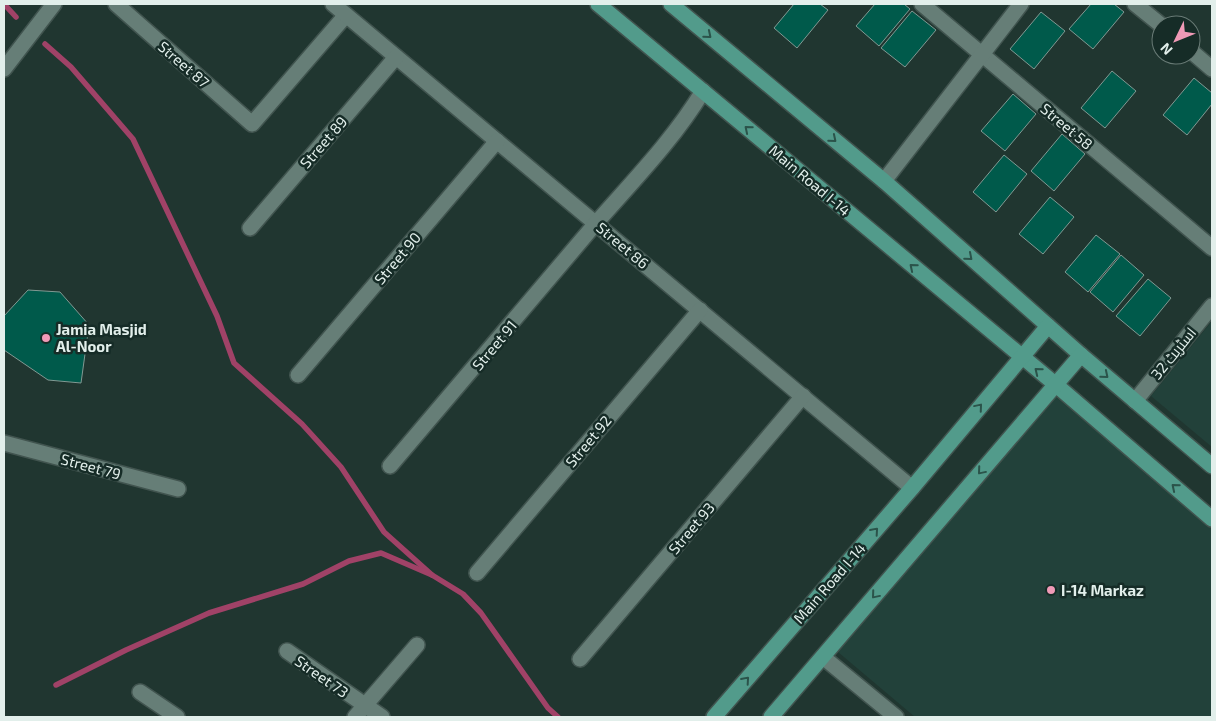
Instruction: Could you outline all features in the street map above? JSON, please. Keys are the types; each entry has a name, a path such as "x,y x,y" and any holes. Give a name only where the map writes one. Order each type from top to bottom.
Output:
{"main road":[{"name":"Main Road I-14","path":"598,4 1055,384 1212,519"},
{"path":"671,4 884,182 1081,355 1212,466"},
{"name":"Main Road I-14","path":"714,717 912,488 1048,326"},
{"path":"771,717 1081,355"}],"street":[{"path":"4,70 54,4"},
{"name":"Street 87","path":"116,4 252,124 346,15"},
{"name":"Street 86","path":"334,4 912,488"},
{"name":"Street 58","path":"922,4 1212,248"},
{"path":"884,182 1021,4"},
{"path":"1135,4 1151,17"},
{"name":"Street 89","path":"250,228 396,57"},
{"path":"1201,60 1212,69"},
{"name":"Street 91","path":"390,466 668,141 688,116 703,91"},
{"name":"Street 90","path":"298,375 497,141"},
{"name":"اسٹریٹ 32","path":"1135,400 1212,306"},
{"name":"Street 92","path":"477,573 700,310"},
{"name":"Street 93","path":"580,659 803,396"},
{"name":"Street 79","path":"4,443 178,490"},
{"path":"360,711 417,645"},
{"name":"Street 73","path":"287,651 360,711 382,717"},
{"path":"823,657 896,717"},
{"path":"140,692 177,717"}],"shaded area":[{"path":"1212,321 1212,447 1151,396"},
{"name":"I-14 Markaz","path":"1056,397 1212,528 1212,717 915,717 838,652"}],"building":[{"path":"794,4 820,4 828,10 797,48 774,28"},
{"path":"875,4 904,4 910,9 879,46 856,26"},
{"path":"1091,4 1114,4 1124,12 1093,49 1069,29"},
{"path":"912,11 936,30 905,67 881,48"},
{"path":"1041,12 1065,31 1034,69 1010,49"},
{"path":"1112,71 1136,91 1105,128 1081,108"},
{"path":"1194,78 1212,93 1212,104 1187,135 1163,115"},
{"path":"1013,94 1036,114 1005,151 981,131"},
{"path":"1062,134 1085,154 1054,191 1031,171"},
{"path":"1004,155 1027,174 996,212 973,192"},
{"path":"1050,197 1074,217 1043,254 1019,234"},
{"path":"1096,235 1120,254 1088,292 1065,272"},
{"path":"1121,255 1144,275 1113,312 1090,292"},
{"path":"1148,279 1171,298 1140,336 1116,316"},
{"name":"Jamia Masjid Al-Noor","path":"28,290 60,292 89,325 81,383 48,380 4,350 4,316"}],"waterway":[{"path":"4,4 16,17"},
{"path":"45,44 71,67 133,139 217,316 234,363 302,424 341,467 384,532 432,575"},
{"path":"56,685 126,650 209,613 303,584 349,561 381,553 432,575 463,594 481,613 548,708 558,717"}],"place":[{"name":"Jamia Masjid Al-Noor","path":"46,338"},
{"name":"I-14 Markaz","path":"1051,590"}]}
